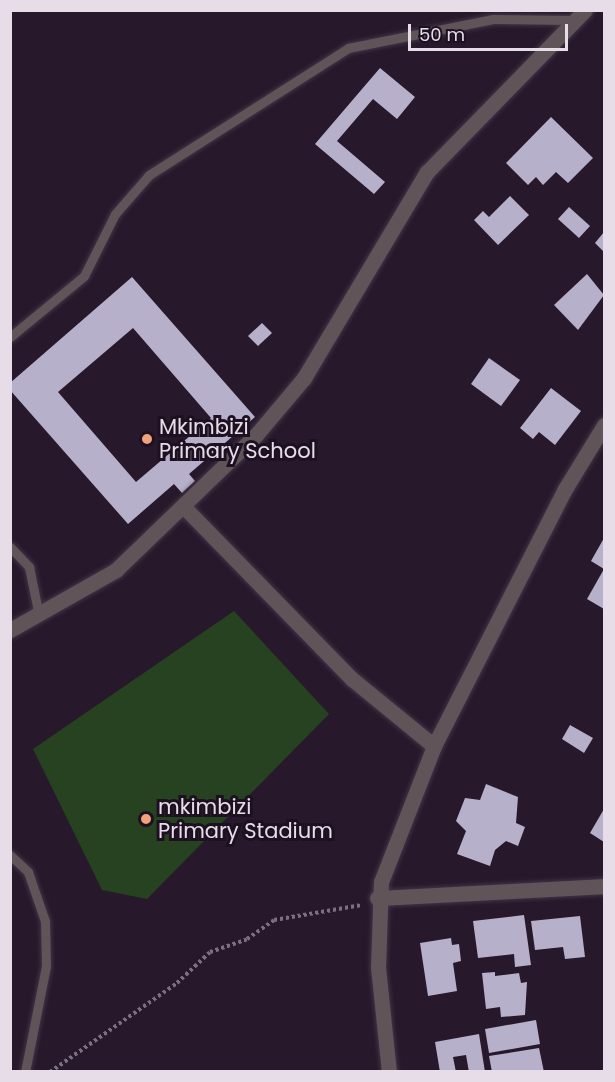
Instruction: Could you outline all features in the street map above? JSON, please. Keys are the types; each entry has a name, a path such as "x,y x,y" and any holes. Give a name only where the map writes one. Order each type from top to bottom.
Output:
{"street":[{"path":"10,630 39,611 116,570 184,507 256,435 303,378 427,172 580,15"},
{"path":"389,1071 376,901 434,746 565,489 604,425"},
{"path":"184,507 352,679 434,746"},
{"path":"376,901 604,886"}],"lane":[{"path":"10,337 84,276 115,214 149,175 209,131 348,48 493,19 580,15"},
{"path":"10,547 29,567 39,611"},
{"path":"10,855 28,872 45,921 46,966 25,1071"}],"path":[{"path":"50,1071 177,983 210,952 247,939 274,920 376,901"}],"green space":[{"name":"mkimbizi Primary Stadium","path":"234,611 329,714 147,899 102,890 33,749"}],"building":[{"path":"380,68 415,97 397,119 373,99 337,141 385,182 374,194 315,144"},
{"path":"551,117 593,158 568,183 556,172 543,185 536,177 528,185 506,163"},
{"path":"510,196 529,215 498,245 474,220 483,211 489,217"},
{"path":"569,207 590,226 579,238 558,219"},
{"path":"604,232 604,252 595,243"},
{"path":"587,274 604,295 578,330 554,305"},
{"path":"132,277 255,417 189,474 195,481 182,493 174,484 128,524 10,390 10,383","holes":["133,328 211,418 136,482 58,392"]},
{"path":"262,323 272,333 258,346 248,336"},
{"path":"489,358 520,380 501,406 471,384"},
{"path":"551,388 581,411 555,445 539,432 533,439 520,428"},
{"path":"604,538 604,569 591,561"},
{"path":"604,569 604,609 587,599"},
{"path":"570,725 593,738 584,753 562,739"},
{"path":"486,784 518,797 516,823 525,827 518,846 506,841 495,850 490,866 457,854 466,831 456,821 465,798 480,800"},
{"path":"604,809 604,842 590,833"},
{"path":"524,915 531,965 515,967 514,954 478,958 473,921"},
{"path":"580,916 585,957 565,959 563,947 535,950 531,921"},
{"path":"451,938 452,945 459,944 461,961 453,963 457,991 428,996 420,943"},
{"path":"495,972 495,976 519,973 521,983 527,982 525,1015 501,1017 500,1007 486,1009 482,973"},
{"path":"536,1020 540,1044 489,1053 485,1029"},
{"path":"479,1034 485,1072 469,1072 466,1055 453,1057 456,1072 440,1072 435,1042"},
{"path":"539,1048 544,1072 492,1072 489,1056"}],"place":[{"name":"Mkimbizi Primary School","path":"147,439"},
{"name":"mkimbizi Primary Stadium","path":"146,819"}]}
